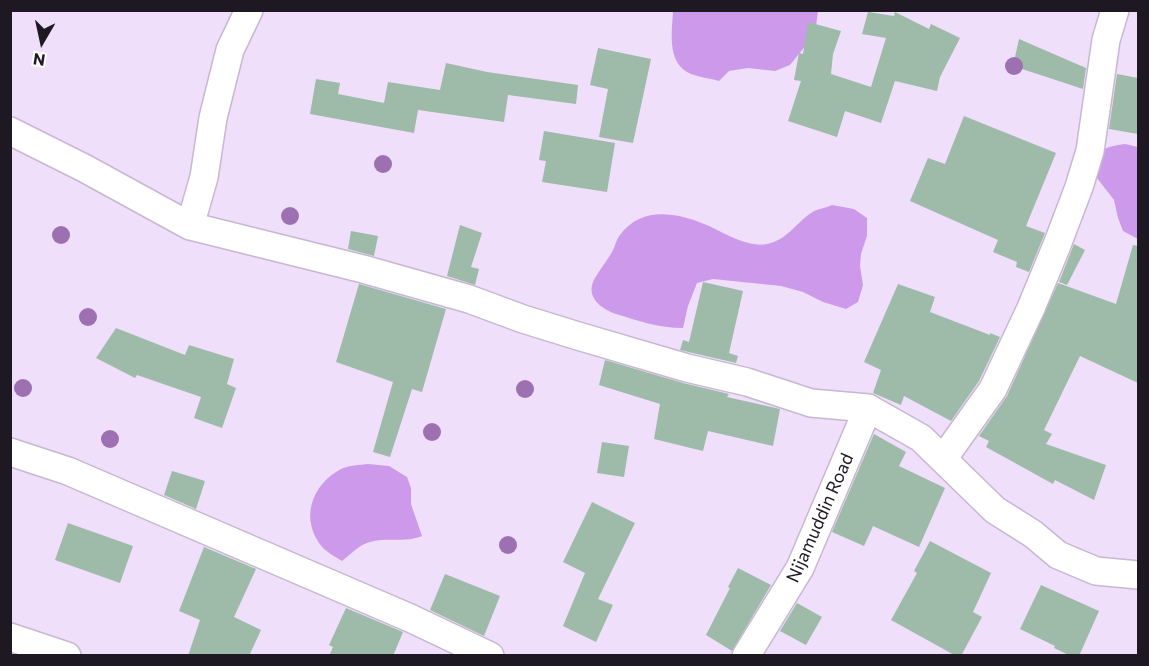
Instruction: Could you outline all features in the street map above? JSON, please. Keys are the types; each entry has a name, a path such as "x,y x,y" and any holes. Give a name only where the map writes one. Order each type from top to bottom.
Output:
{"street":[{"path":"190,226 204,177 213,118 230,50 249,10"},
{"path":"943,459 993,389 1031,308 1057,245 1090,151 1106,40 1115,10"},
{"path":"10,131 190,226 363,269 469,299 545,326 687,368 747,382 812,403 868,408 921,438 995,510 1033,534 1058,555 1096,571 1138,574"},
{"name":"Nijamuddin Road","path":"746,656 800,568 868,408"},
{"path":"10,452 68,471 410,618 490,656"},
{"path":"10,637 67,656"}],"shaded area":[{"path":"673,11 818,11 815,34 790,65 775,71 748,68 729,71 719,81 690,74 676,60 672,44"},
{"path":"1125,144 1138,147 1138,239 1123,231 1114,200 1090,169 1096,157 1103,150"},
{"path":"832,205 854,209 867,218 867,236 860,266 863,285 858,302 846,309 781,286 713,279 697,283 683,328 674,328 649,324 616,314 605,309 593,296 592,285 619,237 630,224 642,218 669,214 683,217 739,240 761,245 780,239 811,213"},
{"path":"368,464 389,466 407,477 411,488 411,504 422,536 366,543 342,561 325,550 316,537 311,526 312,504 322,484 331,476 344,468"}],"building":[{"path":"868,12 894,16 895,12 929,29 931,24 960,38 940,77 937,91 895,81 881,123 845,111 837,137 788,121 801,81 794,80 799,53 803,54 808,22 841,31 833,54 831,74 871,87 886,38 862,34"},
{"path":"1019,39 1086,68 1083,89 1013,66"},
{"path":"598,48 651,59 633,143 599,137 608,89 590,85"},
{"path":"446,63 487,72 578,85 576,104 508,95 504,122 418,110 414,133 310,114 316,79 340,83 338,94 384,103 388,82 440,90"},
{"path":"1117,74 1138,78 1138,134 1109,129"},
{"path":"964,116 1056,153 1026,226 1045,233 1029,272 1016,267 1017,262 993,252 998,240 910,201 928,158 945,164"},
{"path":"544,131 615,143 607,192 542,182 546,161 539,160"},
{"path":"460,225 482,233 471,267 479,269 475,285 447,276"},
{"path":"351,231 378,236 374,256 348,249"},
{"path":"1074,244 1085,250 1067,285 1059,282"},
{"path":"1133,245 1138,246 1138,383 1080,356 1044,430 1052,434 1046,444 1106,465 1094,500 1055,480 1053,484 986,447 989,441 979,436 1007,396 1058,283 1116,304"},
{"path":"703,282 743,291 729,353 738,356 736,363 680,350 683,340 689,342"},
{"path":"359,284 446,309 422,392 412,389 390,457 373,452 393,382 336,362"},
{"path":"898,284 935,297 930,312 1000,337 979,381 951,421 904,396 901,405 873,393 881,370 864,362"},
{"path":"116,328 185,355 189,345 234,359 227,384 236,388 222,428 194,418 201,397 137,375 135,378 96,358"},
{"path":"605,360 729,394 727,397 780,409 773,446 708,431 703,451 654,439 660,404 599,385"},
{"path":"874,434 906,452 899,466 945,488 919,547 873,526 864,546 832,532"},
{"path":"602,442 629,446 624,477 597,473"},
{"path":"172,471 205,481 196,509 164,495"},
{"path":"592,502 635,523 598,599 613,605 596,642 563,626 585,573 563,562"},
{"path":"68,523 133,546 120,583 55,560"},
{"path":"930,541 991,573 973,612 982,617 961,656 956,656 891,620 917,573 914,571"},
{"path":"204,547 256,569 234,617 261,630 249,656 188,656 200,620 179,611"},
{"path":"738,568 771,585 732,651 706,635"},
{"path":"445,574 500,596 484,636 430,610"},
{"path":"1041,585 1099,611 1079,656 1071,656 1020,629"},
{"path":"797,603 822,617 806,645 780,631"},
{"path":"346,608 403,632 393,656 329,656 333,647 329,645"}]}
